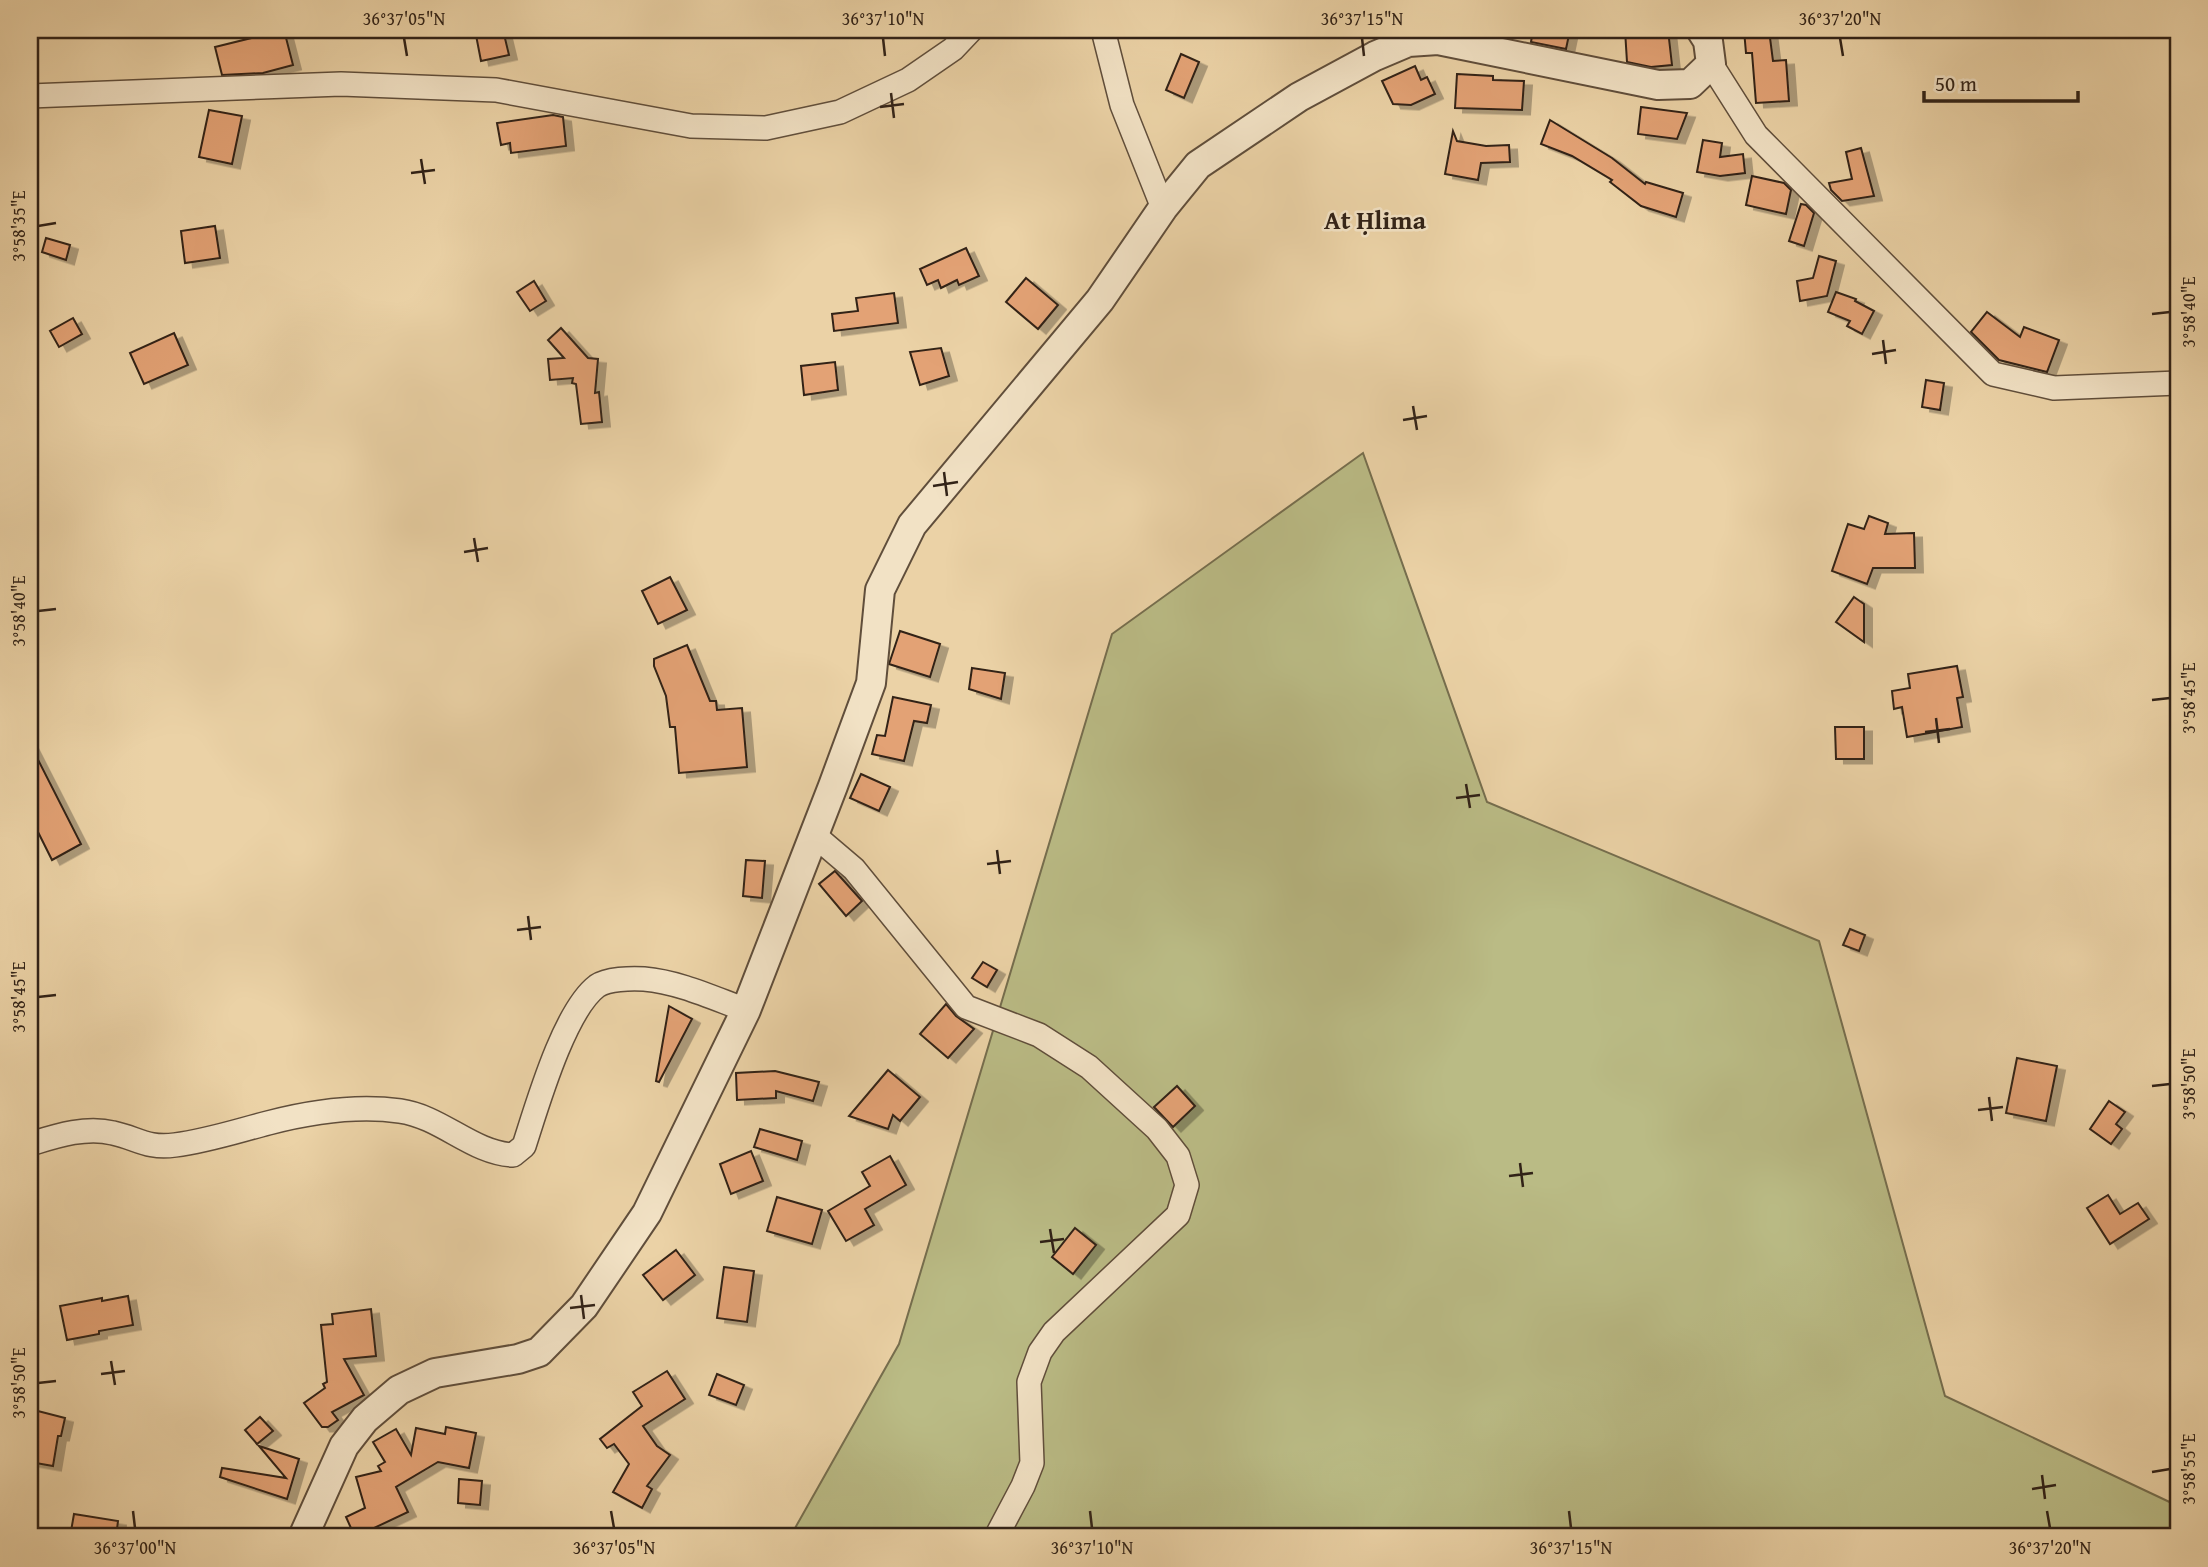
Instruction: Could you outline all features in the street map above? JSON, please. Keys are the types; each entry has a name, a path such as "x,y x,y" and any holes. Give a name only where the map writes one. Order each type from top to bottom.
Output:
{"street":[{"path":"30,96 341,84 496,90 691,126 766,128 840,112 908,80 953,49 971,30"},
{"path":"1103,30 1122,105 1163,208"},
{"path":"1701,30 1708,41 1711,64 1756,135 1993,374 2054,388 2178,383"},
{"path":"303,1537 344,1446 365,1419 398,1390 435,1373 518,1359 539,1352 584,1306 647,1213 746,1010 814,835 871,683 880,590 912,525 1100,300 1163,208 1198,165 1299,97 1375,56 1408,42 1438,40 1658,85 1690,84 1711,64"},
{"path":"814,835 854,869 966,1007 1039,1035 1089,1067 1157,1129 1178,1156 1187,1185 1178,1215 1054,1332 1041,1352 1029,1382 1032,1463 996,1537"},
{"path":"30,1144 82,1131 113,1132 143,1144 173,1146 311,1113 401,1111 433,1120 497,1154 513,1155 524,1146 561,1043 581,1003 598,985 642,979 670,983 746,1010"}],"green space":[{"path":"1363,453 1487,802 1819,941 1945,1396 2178,1506 2178,1537 790,1537 899,1344 1112,634"}],"building":[{"path":"284,30 293,65 263,73 222,75 215,47"},
{"path":"475,30 503,30 509,55 481,61"},
{"path":"1533,30 1570,30 1566,49 1531,42"},
{"path":"1625,30 1668,30 1672,65 1651,67 1627,62"},
{"path":"1744,30 1769,30 1773,61 1786,60 1789,101 1756,103 1752,53 1746,53"},
{"path":"1181,54 1199,62 1184,98 1166,90"},
{"path":"1415,66 1421,80 1427,77 1435,94 1411,105 1393,104 1382,81"},
{"path":"1457,74 1493,76 1493,80 1524,81 1522,110 1455,108"},
{"path":"1641,107 1687,113 1677,139 1638,134"},
{"path":"209,110 242,116 232,164 199,157"},
{"path":"553,115 563,117 566,146 511,153 510,143 501,145 497,123"},
{"path":"1550,120 1612,158 1645,184 1646,182 1683,193 1676,217 1641,206 1610,182 1612,180 1572,156 1541,144"},
{"path":"1453,131 1457,141 1486,146 1509,145 1510,162 1481,163 1478,180 1445,174"},
{"path":"1703,140 1722,143 1720,157 1743,154 1745,173 1720,176 1697,172"},
{"path":"1861,148 1874,196 1842,201 1831,190 1829,183 1852,179 1846,152"},
{"path":"1752,176 1784,183 1791,190 1786,214 1746,205"},
{"path":"1801,204 1814,213 1804,246 1789,241"},
{"path":"215,226 220,258 185,263 181,231"},
{"path":"46,238 70,245 66,260 42,252"},
{"path":"966,248 979,276 959,285 957,280 941,288 938,280 927,285 920,269"},
{"path":"1819,256 1836,261 1827,296 1800,301 1797,281 1813,278"},
{"path":"1026,278 1058,305 1038,329 1006,302"},
{"path":"534,281 546,301 530,311 517,292"},
{"path":"1836,292 1856,299 1855,301 1874,311 1862,334 1847,326 1850,321 1828,312"},
{"path":"894,293 898,323 834,331 832,314 858,311 856,298"},
{"path":"1987,312 2020,337 2024,327 2059,340 2047,372 1999,360 1971,332"},
{"path":"73,318 82,334 59,347 50,331"},
{"path":"561,328 588,358 598,359 595,393 599,392 602,422 581,424 573,378 550,380 548,359 564,358 548,340"},
{"path":"174,333 188,365 144,384 130,353"},
{"path":"941,348 949,376 920,385 910,352"},
{"path":"835,362 838,390 804,395 801,366"},
{"path":"1926,380 1944,383 1940,410 1922,407"},
{"path":"1869,516 1888,523 1885,534 1914,533 1915,568 1873,568 1867,584 1832,571 1848,524 1864,529"},
{"path":"670,577 687,610 658,624 642,591"},
{"path":"1854,597 1864,604 1864,642 1836,622"},
{"path":"900,631 940,644 930,677 889,664"},
{"path":"687,645 710,701 716,701 717,710 742,708 747,767 679,773 675,727 670,727 666,696 654,666 654,659"},
{"path":"1957,666 1963,697 1957,698 1962,727 1907,737 1902,707 1894,709 1892,691 1910,688 1908,674"},
{"path":"972,668 1005,673 1001,699 969,689"},
{"path":"893,697 931,705 927,723 914,721 904,761 872,754 877,735 885,736"},
{"path":"1835,727 1864,727 1864,759 1836,759"},
{"path":"30,744 81,844 52,860 30,816"},
{"path":"861,774 890,787 879,811 850,798"},
{"path":"746,860 765,861 762,898 743,896"},
{"path":"835,871 862,901 846,916 819,884"},
{"path":"1850,929 1865,935 1859,951 1843,945"},
{"path":"983,962 997,970 987,987 972,978"},
{"path":"946,1004 956,1016 974,1029 948,1058 920,1034"},
{"path":"669,1006 692,1019 659,1082 656,1081"},
{"path":"2017,1058 2057,1066 2046,1121 2006,1113"},
{"path":"888,1070 920,1097 900,1121 893,1115 888,1129 849,1116"},
{"path":"775,1071 819,1082 813,1101 776,1091 776,1098 737,1100 736,1073"},
{"path":"1177,1086 1195,1106 1173,1127 1154,1107"},
{"path":"2109,1101 2125,1112 2116,1124 2122,1129 2111,1144 2090,1129"},
{"path":"760,1129 802,1141 797,1160 754,1147"},
{"path":"751,1151 763,1181 731,1194 720,1164"},
{"path":"890,1156 906,1185 865,1209 874,1225 846,1241 828,1211 870,1186 862,1172"},
{"path":"2108,1195 2120,1214 2138,1203 2149,1219 2110,1244 2087,1208"},
{"path":"777,1197 822,1210 812,1244 767,1231"},
{"path":"1075,1228 1096,1245 1073,1274 1052,1257"},
{"path":"676,1250 695,1275 663,1300 643,1275"},
{"path":"724,1267 754,1271 747,1322 717,1318"},
{"path":"128,1296 133,1325 67,1340 60,1306"},
{"path":"371,1309 376,1356 344,1359 364,1395 332,1412 338,1420 328,1427 322,1427 304,1403 325,1388 323,1384 327,1382 321,1325 333,1324 332,1314"},
{"path":"667,1371 685,1399 643,1426 657,1446 670,1455 647,1486 652,1489 642,1508 613,1492 629,1464 614,1444 607,1448 600,1439 642,1406 633,1392"},
{"path":"717,1374 744,1385 736,1405 709,1395"},
{"path":"30,1409 65,1418 61,1436 58,1436 53,1466 30,1462"},
{"path":"260,1417 273,1431 257,1444 245,1430"},
{"path":"446,1427 476,1433 469,1468 438,1462 396,1487 408,1512 355,1537 346,1517 365,1508 356,1477 381,1471 378,1466 385,1462 373,1442 396,1429 411,1455 416,1428 445,1434"},
{"path":"259,1446 299,1459 287,1499 220,1477 222,1468 286,1478"},
{"path":"459,1479 482,1481 480,1505 458,1503"},
{"path":"74,1514 118,1521 116,1537 70,1537"}],"district":[{"name":"At Ḥlima","path":"1375,219"}]}
